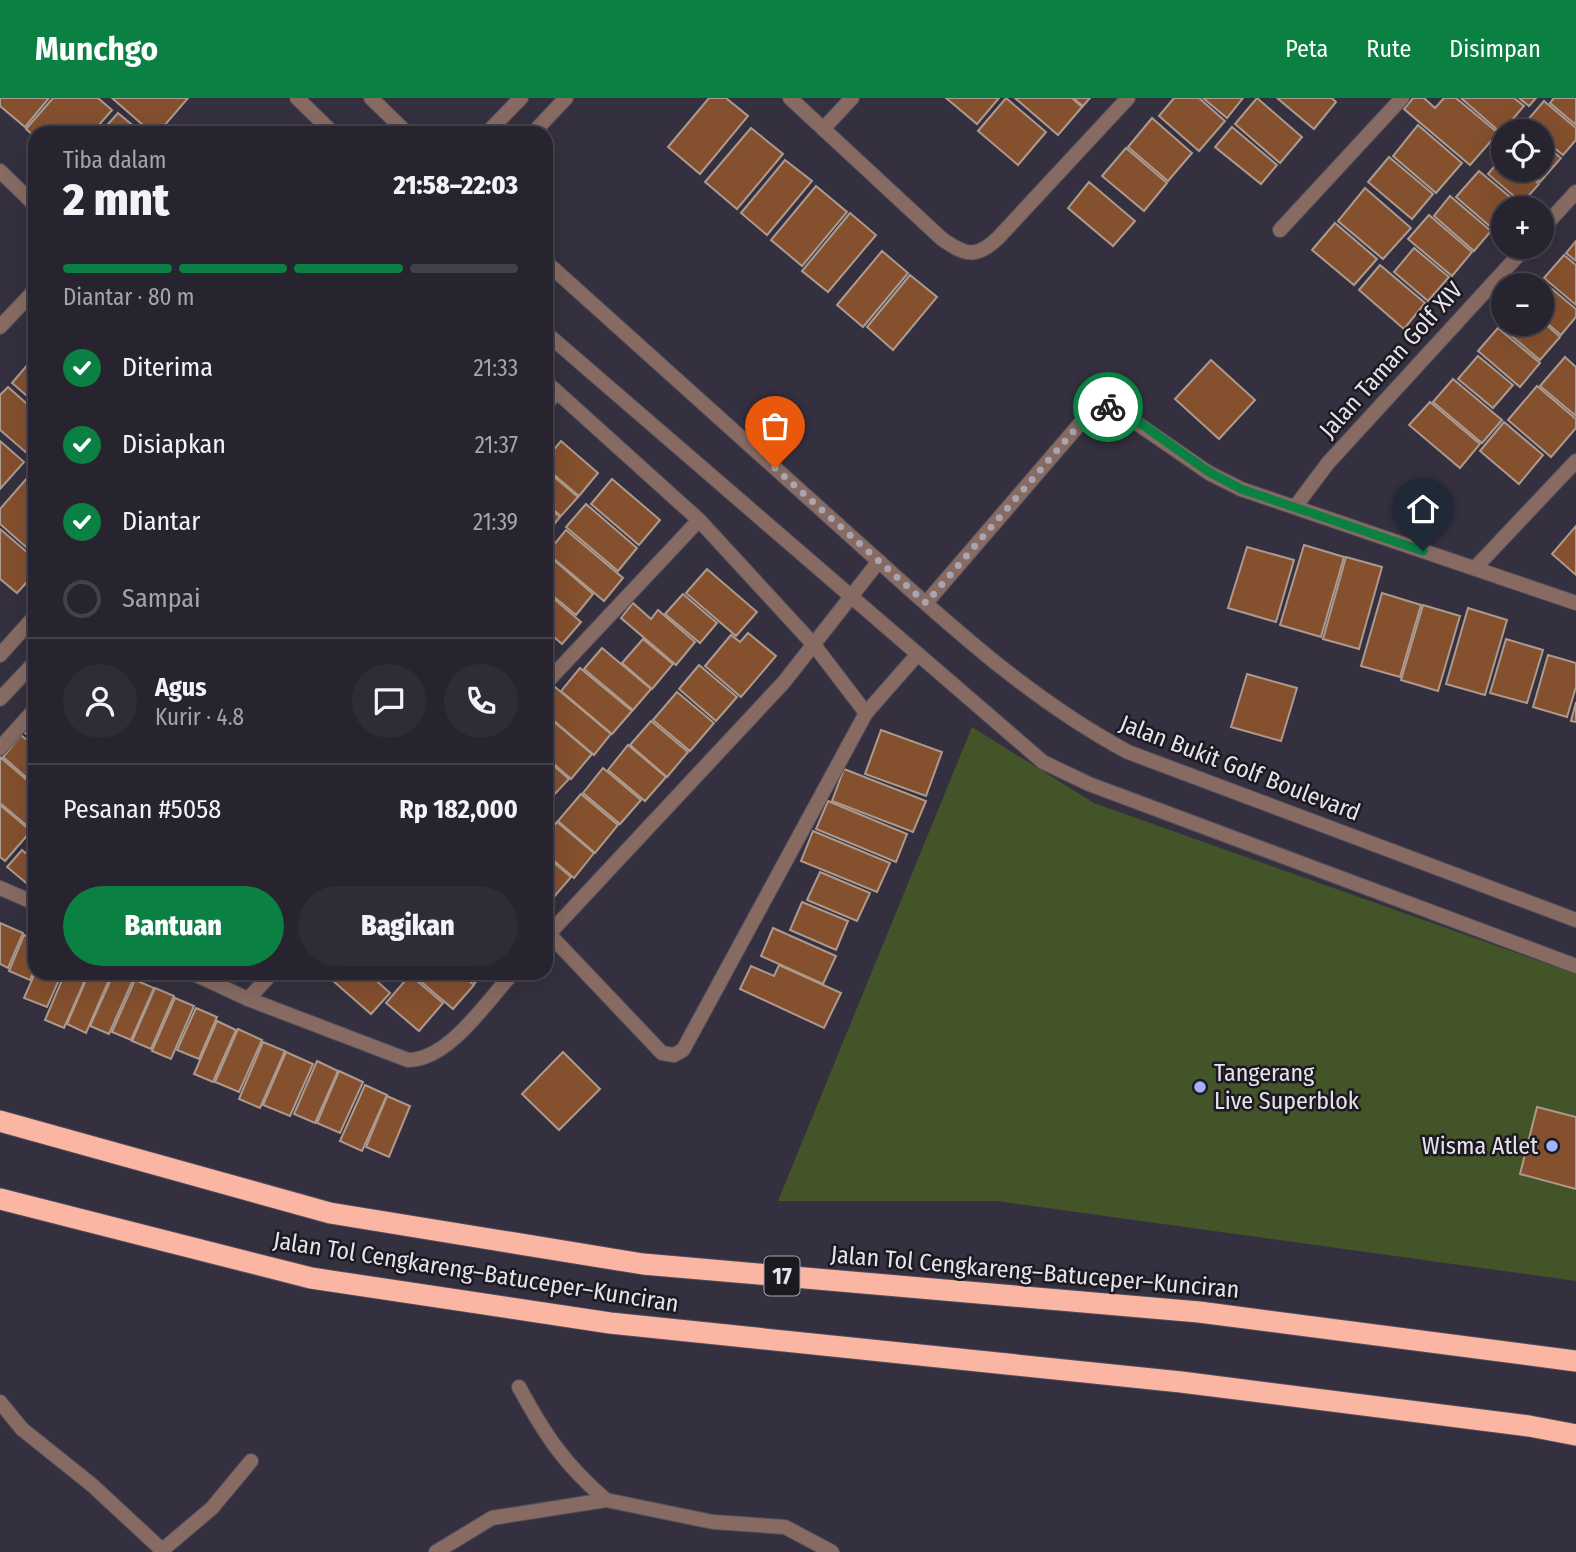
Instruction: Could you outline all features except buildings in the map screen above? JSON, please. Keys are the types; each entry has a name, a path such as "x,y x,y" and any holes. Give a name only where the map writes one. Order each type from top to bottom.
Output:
{"highway":[{"name":"Jalan Tol Cengkareng–Batuceper–Kunciran","path":"0,1121 330,1213 643,1264 1199,1312 1576,1361"},
{"name":"Jalan Tol Cengkareng–Batuceper–Kunciran","path":"0,1199 311,1278 610,1323 1181,1382 1529,1426 1576,1435"}],"street":[{"path":"297,98 325,126"},
{"path":"370,98 400,126"},
{"path":"494,126 521,98"},
{"path":"540,126 566,98"},
{"path":"790,98 942,239 955,248 973,254 987,249 998,238 1128,98"},
{"path":"823,129 852,98"},
{"path":"1280,230 1402,98"},
{"path":"0,171 28,198"},
{"path":"1554,216 1576,192"},
{"name":"Jalan Taman Golf XIV","path":"1295,507 1328,463 1515,259"},
{"name":"Jalan Bukit Golf Boulevard","path":"553,268 926,603 1051,707 1128,752 1576,920"},
{"path":"0,327 28,297"},
{"path":"553,339 1043,762 1064,773 1576,966"},
{"path":"553,388 699,520 814,645 866,713"},
{"path":"926,603 1084,419 1100,408 1116,409 1130,416 1209,472 1241,489 1576,603"},
{"path":"1475,568 1576,461"},
{"path":"553,676 699,520"},
{"path":"553,930 785,681 879,561"},
{"path":"0,655 28,624"},
{"path":"553,940 662,1053 674,1055 683,1051 866,713 918,655"},
{"path":"0,699 28,669"},
{"path":"0,748 28,717"},
{"path":"0,888 28,900"},
{"path":"207,980 248,999 408,1060 420,1060 444,1049 507,980"},
{"path":"248,999 266,980"},
{"path":"519,1387 548,1441 580,1478 606,1500"},
{"path":"0,1402 22,1429 92,1485 161,1551 212,1508 251,1461"},
{"path":"436,1552 492,1518 606,1500 713,1522 785,1527 832,1552"}],"green space":[{"name":"Tangerang Live Superblok","path":"972,727 1094,803 1576,974 1576,1281 996,1201 778,1201"}],"way so far":[{"path":"775,468 926,603 1084,419 1100,408 1108,407"}],"place":[{"name":"Tangerang Live Superblok","path":"1200,1087"},
{"name":"Wisma Atlet","path":"1552,1146"}],"route":[{"path":"1108,407 1130,416 1209,472 1241,489 1423,551"}]}
